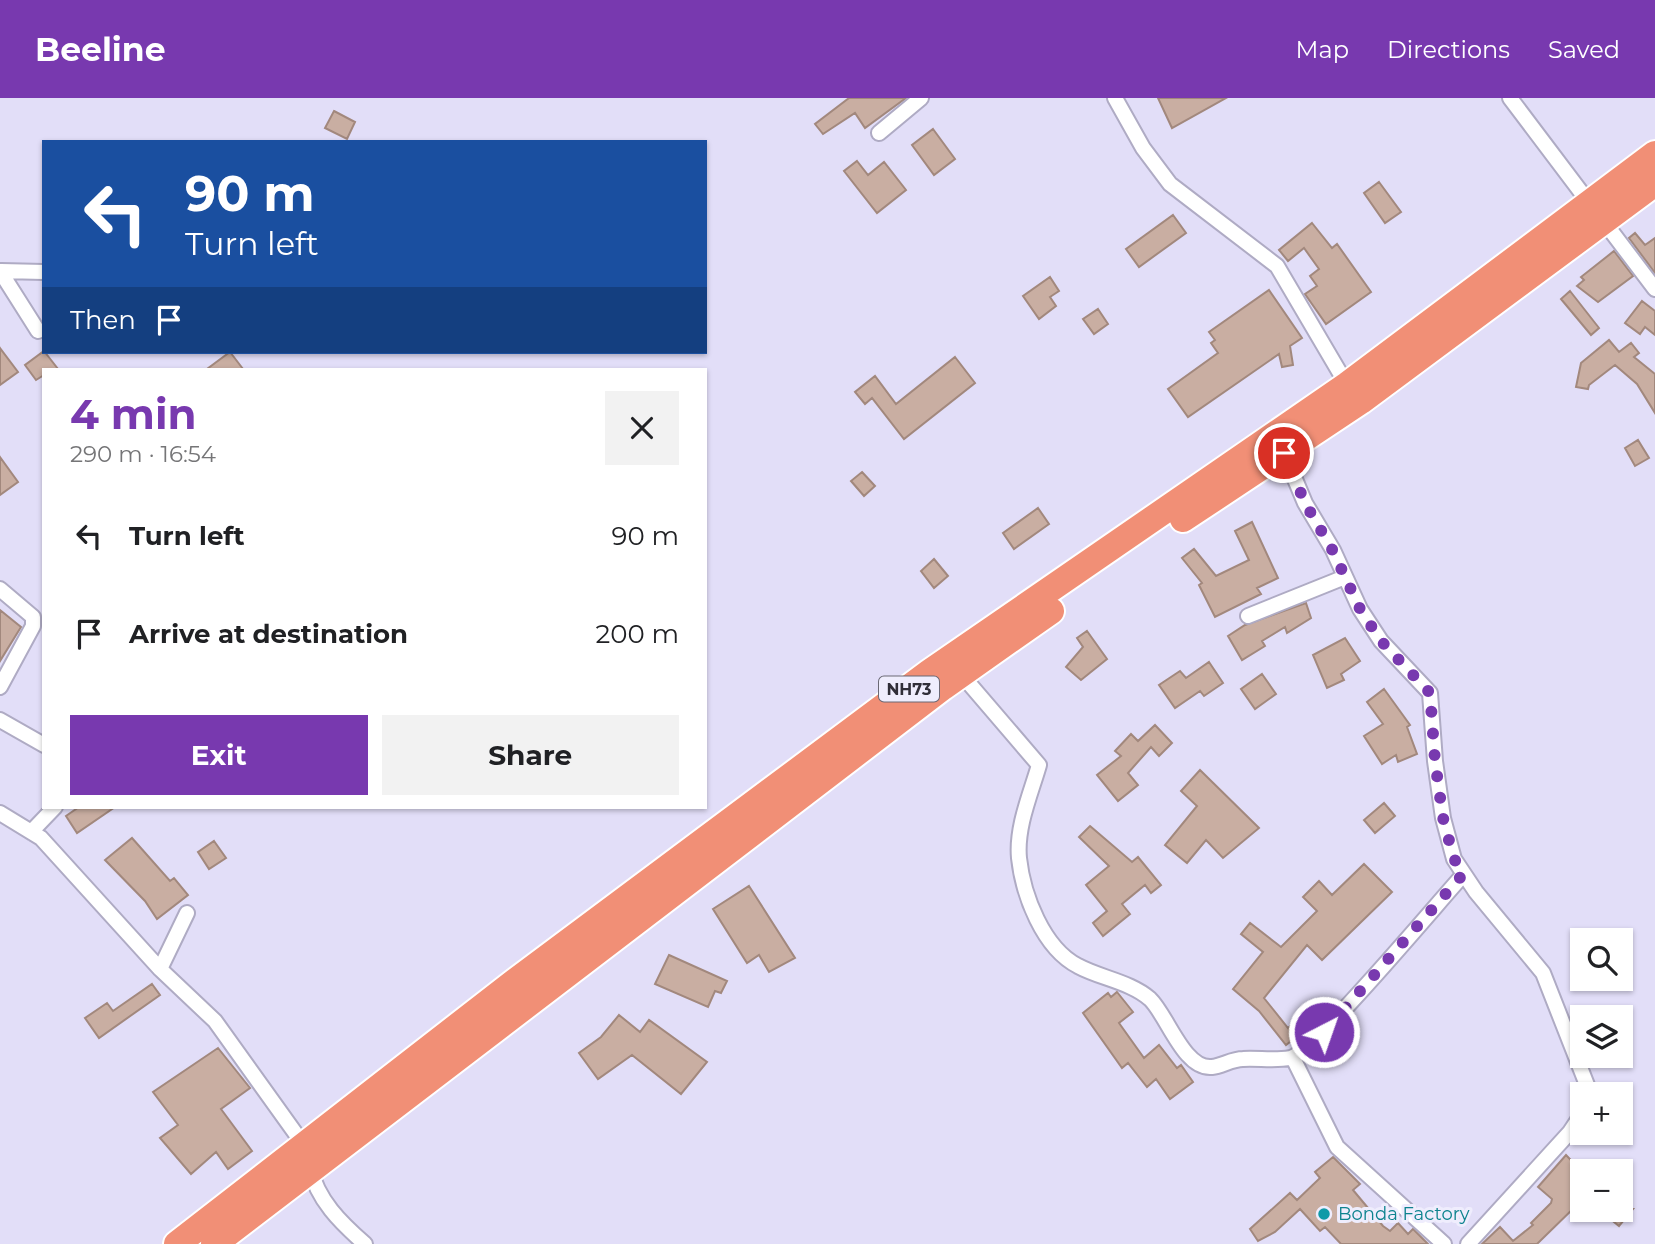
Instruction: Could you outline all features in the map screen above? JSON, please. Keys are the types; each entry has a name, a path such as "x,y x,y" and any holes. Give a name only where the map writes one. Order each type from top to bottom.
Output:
{"highway":[{"name":"NH73","path":"214,1244 961,674 1164,532 1361,401 1597,213 1655,154"},
{"name":"NH73","path":"177,1244 513,983 930,672 1597,213 1655,183"}],"street":[{"path":"879,133 921,98"},
{"path":"1115,98 1143,148 1170,184 1277,266 1347,385"},
{"path":"1510,98 1655,289"},
{"path":"1,271 42,272"},
{"path":"1,271 37,331"},
{"path":"1284,453 1305,503 1360,609 1381,641 1430,693 1443,818 1454,859 1543,973 1586,1082"},
{"path":"1248,616 1345,576"},
{"path":"0,589 33,617 33,626 0,687"},
{"path":"961,674 1039,765 1022,825 1019,857 1031,904 1045,934 1060,953 1076,966 1136,990 1150,999 1185,1052 1199,1064 1210,1067 1239,1059 1293,1058 1324,1032 1464,873"},
{"path":"0,720 42,744"},
{"path":"31,832 53,809"},
{"path":"0,813 41,838 160,969 215,1021 305,1144 317,1191 344,1225 365,1244"},
{"path":"160,969 187,913"},
{"path":"1293,1058 1337,1147 1444,1244"},
{"path":"1468,1244 1570,1132"}],"building":[{"path":"849,98 906,98 865,128 855,113 823,134 815,124"},
{"path":"1158,98 1226,98 1172,128"},
{"path":"334,111 355,122 347,139 325,128"},
{"path":"933,129 955,159 934,175 912,145"},
{"path":"857,161 868,175 884,162 906,190 877,213 844,171"},
{"path":"1379,182 1401,212 1385,223 1364,193"},
{"path":"1173,215 1186,233 1139,267 1126,249"},
{"path":"1312,223 1332,248 1337,244 1371,292 1326,324 1305,294 1317,286 1310,276 1319,269 1304,248 1288,261 1279,250"},
{"path":"1635,233 1645,245 1655,238 1655,273 1629,238"},
{"path":"1614,251 1633,276 1598,302 1577,286 1584,280 1581,277"},
{"path":"1050,277 1059,291 1050,297 1056,306 1039,319 1023,296"},
{"path":"1269,290 1302,338 1290,346 1293,365 1282,367 1279,354 1188,417 1168,389 1218,353 1211,343 1215,340 1209,332"},
{"path":"1570,291 1599,328 1591,335 1561,299"},
{"path":"1642,301 1655,311 1655,335 1645,327 1640,334 1625,323"},
{"path":"1098,309 1108,324 1094,334 1083,319"},
{"path":"1609,340 1619,352 1631,343 1639,353 1634,357 1655,374 1655,413 1637,384 1615,365 1589,385 1588,389 1576,387 1581,363"},
{"path":"0,348 18,372 0,385"},
{"path":"42,352 57,368 42,368 42,376 36,380 25,365"},
{"path":"227,354 232,354 242,368 208,368"},
{"path":"955,357 975,383 904,439 872,398 865,404 855,392 875,376 896,404"},
{"path":"1638,440 1649,458 1635,466 1625,448"},
{"path":"0,457 18,482 0,495"},
{"path":"862,472 875,486 864,496 851,481"},
{"path":"1038,508 1049,524 1014,549 1003,533"},
{"path":"1252,522 1278,578 1257,588 1261,594 1215,617 1199,585 1202,583 1182,558 1194,549 1216,576 1249,560 1235,531"},
{"path":"934,559 948,576 934,588 921,571"},
{"path":"1306,603 1311,618 1287,633 1285,627 1262,641 1265,646 1242,660 1228,636 1245,625"},
{"path":"0,610 21,627 0,661"},
{"path":"1087,631 1107,659 1081,680 1066,667 1083,647 1077,638"},
{"path":"1345,638 1360,661 1341,674 1344,680 1327,688 1313,655"},
{"path":"1209,662 1223,683 1204,696 1200,691 1175,708 1159,685 1180,671 1186,678"},
{"path":"1262,674 1276,694 1255,709 1241,689"},
{"path":"1384,689 1410,725 1407,727 1417,754 1398,762 1396,755 1382,764 1364,736 1383,724 1367,702"},
{"path":"1155,725 1172,743 1159,756 1151,747 1128,773 1138,785 1118,801 1097,775 1121,756 1115,751 1131,734 1138,741"},
{"path":"1200,770 1259,828 1223,858 1206,840 1187,863 1165,845 1197,806 1181,791"},
{"path":"1384,803 1395,816 1375,833 1364,820"},
{"path":"76,809 112,809 77,833 66,816"},
{"path":"1090,826 1132,862 1138,857 1161,885 1151,893 1145,885 1122,904 1130,914 1103,936 1093,923 1107,911 1086,885 1109,866 1079,837"},
{"path":"132,838 170,881 174,878 188,895 157,919 145,901 105,860"},
{"path":"214,841 226,858 209,869 198,852"},
{"path":"1364,864 1392,892 1322,960 1307,945 1264,998 1288,1028 1325,999 1332,1008 1286,1045 1259,1011 1233,989 1263,952 1241,934 1250,923 1281,947 1317,911 1303,897 1319,881 1332,895"},
{"path":"749,886 795,958 769,972 759,955 747,963 713,909"},
{"path":"669,955 727,981 721,993 715,991 708,1007 655,984"},
{"path":"152,984 160,995 99,1038 85,1018 107,1003 113,1011"},
{"path":"1117,992 1133,1012 1119,1023 1144,1058 1159,1045 1177,1068 1181,1065 1193,1082 1170,1099 1156,1079 1147,1087 1128,1063 1122,1068 1083,1013 1108,993 1111,997"},
{"path":"619,1015 640,1032 649,1020 707,1062 681,1094 632,1055 598,1079 579,1053 601,1037"},
{"path":"218,1048 250,1088 221,1109 252,1151 228,1169 216,1152 191,1174 160,1138 178,1125 153,1092"},
{"path":"1566,1155 1570,1159 1570,1212 1537,1244 1482,1244 1500,1227 1513,1241 1533,1225 1531,1223 1552,1199 1538,1187"},
{"path":"1333,1157 1360,1184 1353,1190 1383,1226 1390,1231 1398,1223 1408,1234 1413,1229 1428,1244 1341,1244 1325,1227 1320,1231 1300,1209 1275,1232 1258,1241 1250,1229 1290,1193 1297,1200 1320,1178 1315,1172"}],"place":[{"name":"Bonda Factory","path":"1324,1214"}],"route":[{"path":"1284,453 1305,503 1333,551 1360,609 1381,641 1430,693 1443,818 1454,859 1464,873 1324,1032"}]}
